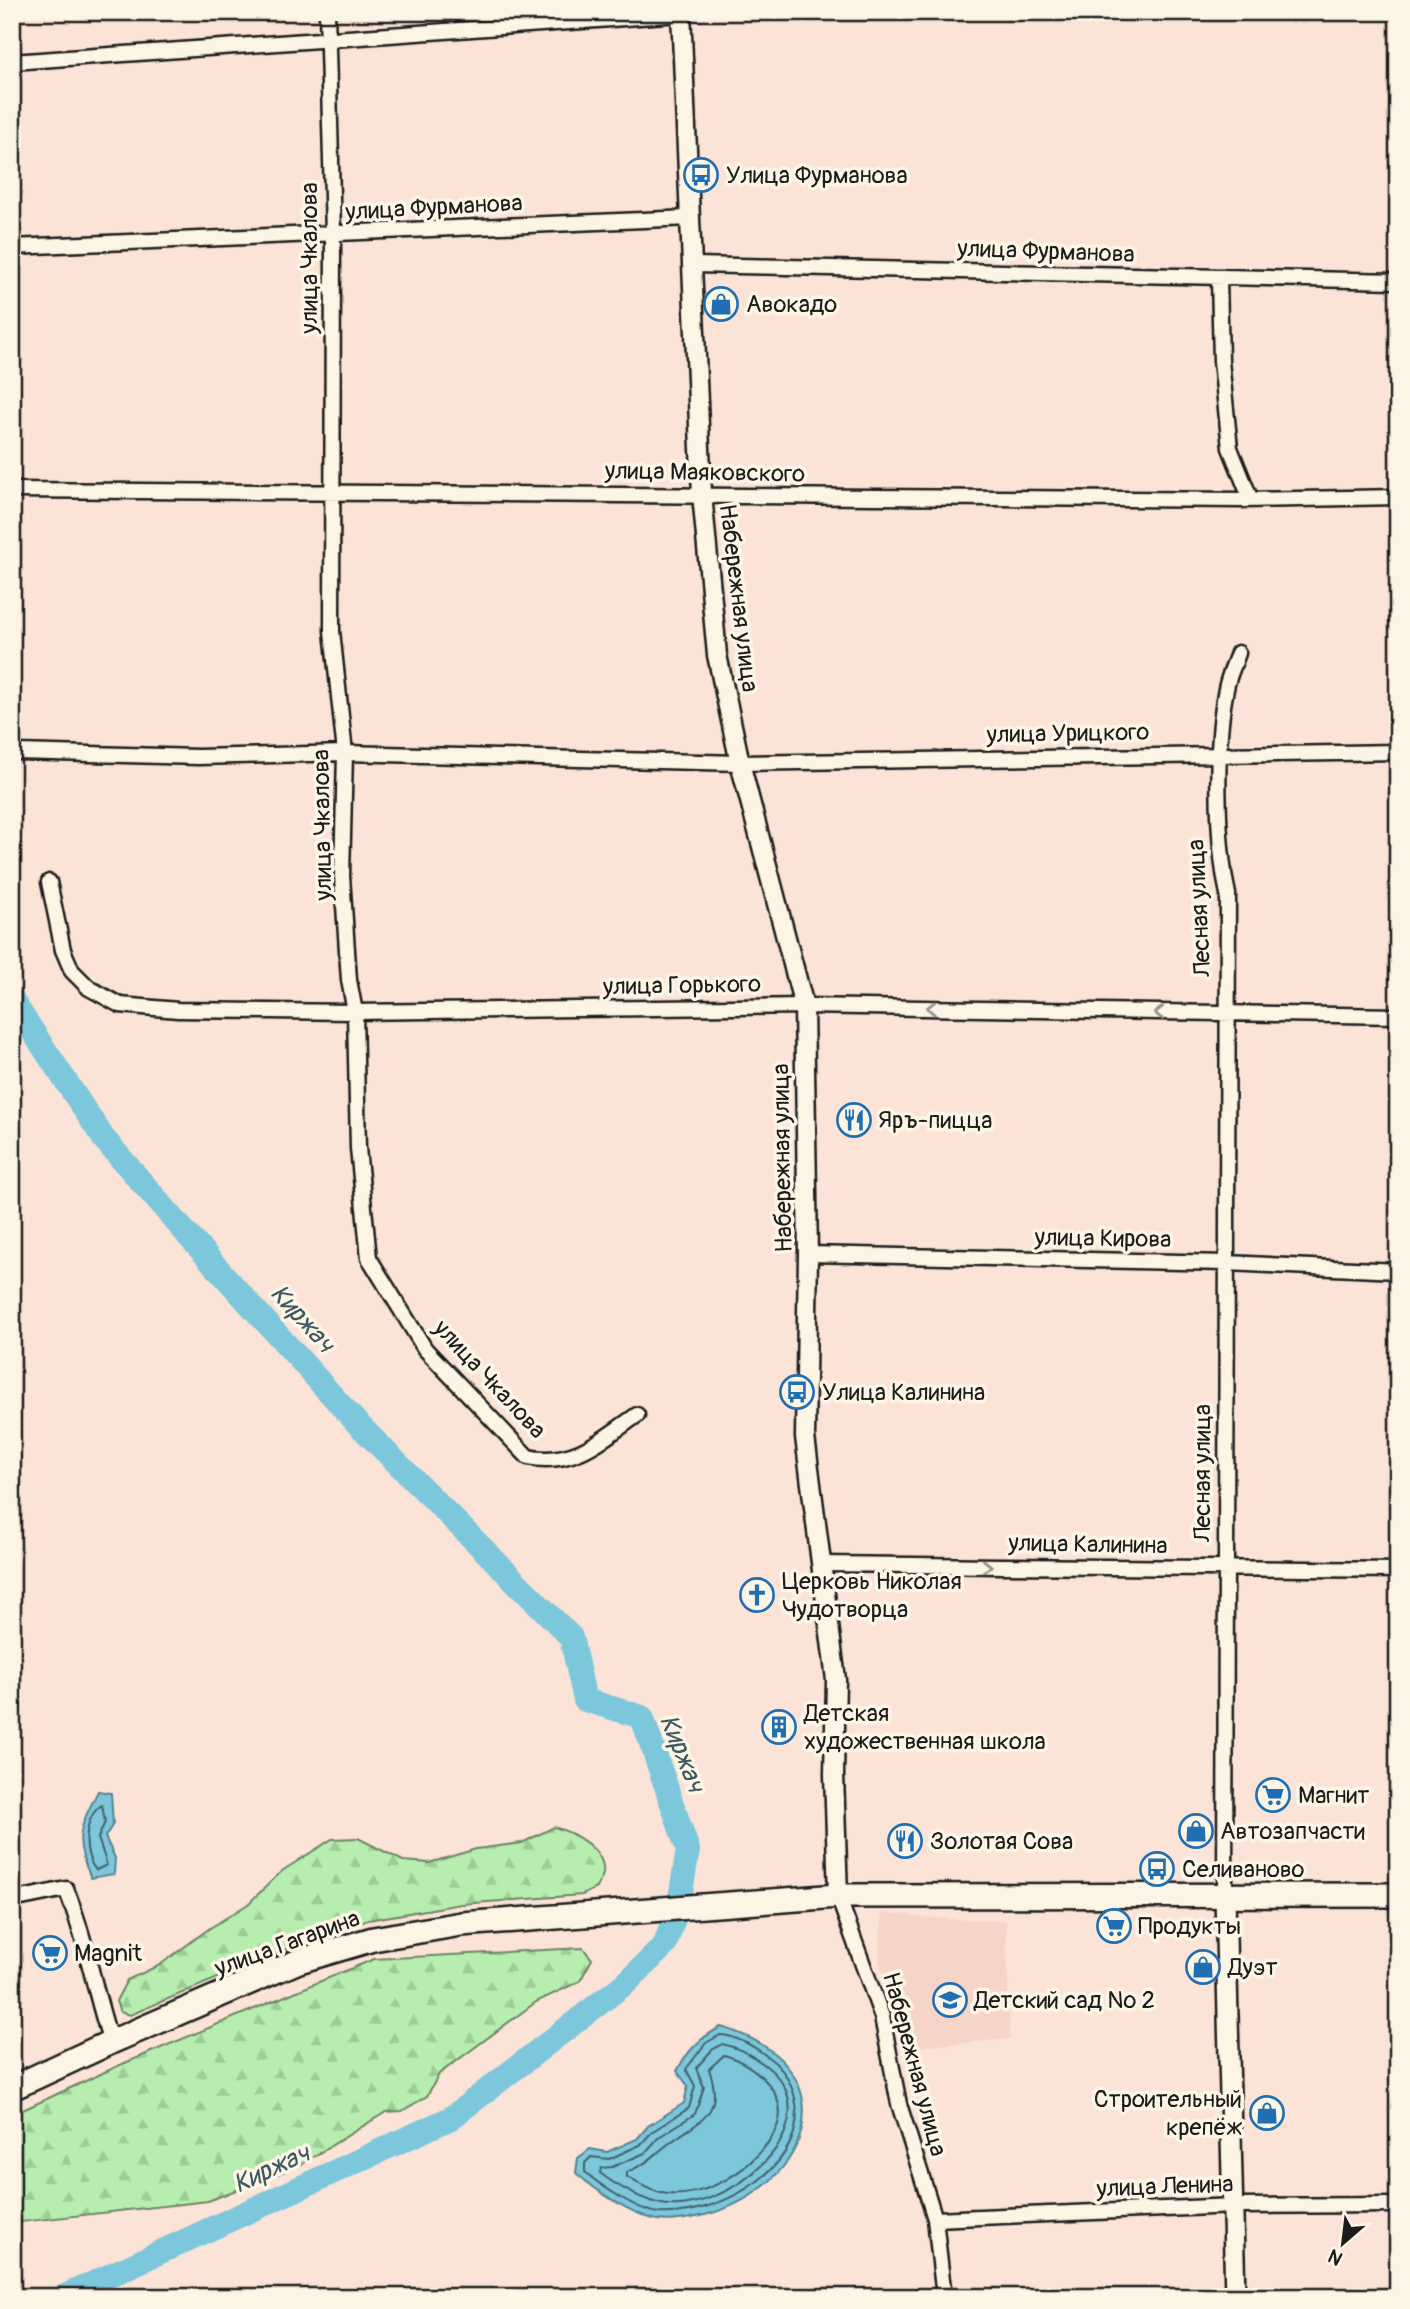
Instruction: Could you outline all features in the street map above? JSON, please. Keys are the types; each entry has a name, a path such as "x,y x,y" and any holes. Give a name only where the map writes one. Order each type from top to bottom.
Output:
{"main road":[{"name":"Лесная улица","path":"1225,1895 1235,2297"},
{"name":"улица Гагарина","path":"12,2088 111,2042 299,1962 373,1939 461,1924 838,1896 1398,1895"}],"street":[{"name":"улица Чкалова","path":"327,12 333,234 330,491 332,631 345,753 342,876 349,980 355,1012 358,1148 369,1258 425,1349 528,1457 564,1458 589,1450 637,1415"},
{"path":"12,62 681,13"},
{"name":"Набережная улица","path":"681,13 702,494 717,655 740,763 804,1006 808,1254 805,1437 836,1679 834,1774 838,1896 882,2017 899,2104 935,2219 944,2297"},
{"name":"улица Фурманова","path":"12,247 690,218"},
{"name":"улица Фурманова","path":"694,265 1398,281"},
{"path":"1219,279 1221,361 1230,448 1251,500"},
{"name":"улица Маяковского","path":"12,490 1251,500 1398,497"},
{"name":"Лесная улица","path":"1225,1895 1228,894 1220,858 1221,753 1226,689 1238,653"},
{"name":"улица Урицкого","path":"17,752 198,757 345,753 740,763 1398,752"},
{"name":"улица Горького","path":"49,881 63,950 72,971 89,988 120,1005 178,1010 355,1012 804,1006 1398,1016"},
{"name":"улица Кирова","path":"808,1254 1227,1263 1398,1271"},
{"name":"улица Калинина","path":"821,1564 1398,1570"},
{"path":"12,1900 66,1889 76,1915 93,1989 111,2042"},
{"name":"улица Ленина","path":"935,2219 1234,2206 1398,2205"}],"shaded area":[{"name":"Детский сад № 2","path":"882,1913 911,1917 1006,1921 1010,2039 906,2048 879,1961"}],"green space":[{"path":"554,1827 578,1837 599,1856 603,1873 596,1888 582,1895 461,1904 368,1920 289,1948 130,2015 120,2012 116,2001 127,1980 160,1965 248,1904 282,1871 332,1839 358,1838 403,1861 429,1863 476,1849 522,1843"},
{"path":"583,1948 592,1959 580,1981 536,2002 439,2074 427,2096 402,2111 386,2112 298,2166 208,2201 12,2223 12,2115 120,2065 374,1959"}],"water":[{"path":"98,1791 111,1793 113,1824 105,1837 115,1858 114,1874 91,1878 80,1843 86,1815"},
{"path":"721,2027 762,2045 789,2069 802,2096 802,2126 792,2154 770,2180 740,2202 701,2216 664,2221 622,2206 576,2173 578,2158 590,2149 607,2152 637,2139 648,2126 684,2103 688,2086 677,2071 695,2045"}],"waterway":[{"name":"Киржач","path":"12,1000 104,1139 193,1241 356,1422 571,1637 585,1700 642,1717 688,1850 679,1904 665,1945 627,1982 451,2118 63,2297"}],"place":[{"name":"Улица Фурманова","path":"701,175"},
{"name":"Авокадо","path":"721,304"},
{"name":"Яръ-пицца","path":"854,1120"},
{"name":"Улица Калинина","path":"797,1392"},
{"name":"Церковь Николая Чудотворца","path":"757,1595"},
{"name":"Детская художественная школа","path":"779,1727"},
{"name":"Магнит","path":"1273,1795"},
{"name":"Автозапчасти","path":"1196,1831"},
{"name":"Золотая Сова","path":"905,1841"},
{"name":"Селиваново","path":"1157,1869"},
{"name":"Продукты","path":"1114,1926"},
{"name":"Magnit","path":"50,1953"},
{"name":"Дуэт","path":"1203,1967"},
{"name":"Детский сад № 2","path":"950,2000"},
{"name":"Строительный крепёж","path":"1267,2113"}]}
